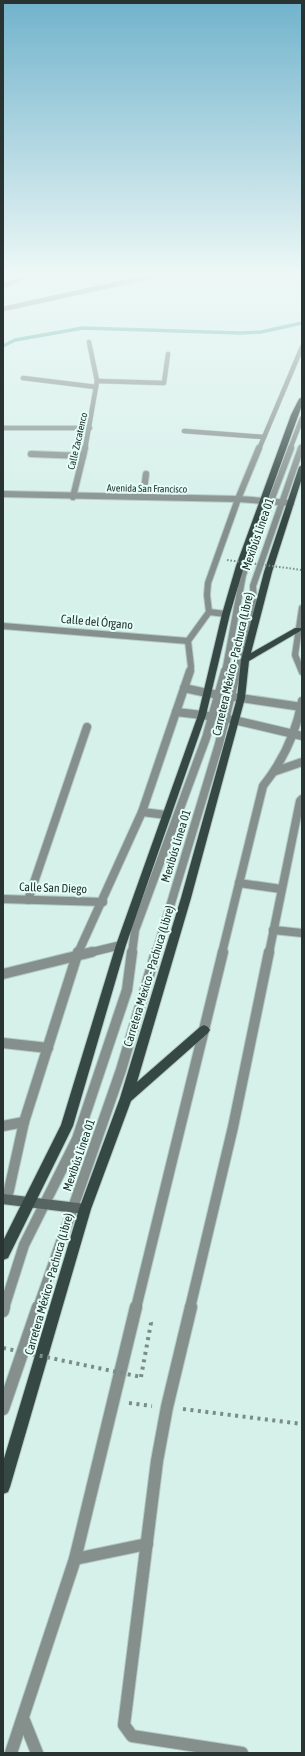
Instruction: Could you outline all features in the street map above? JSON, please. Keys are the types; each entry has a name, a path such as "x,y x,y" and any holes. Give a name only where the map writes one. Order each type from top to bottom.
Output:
{"main road":[{"name":"Carretera México - Pachuca (Libre)","path":"3,1254 67,1126 121,945 167,815 207,716 207,693 226,614 240,566 268,501 294,415 302,399"},
{"name":"Carretera México - Pachuca (Libre)","path":"3,1487 85,1209 126,1098 198,854 230,719 268,572 287,502 302,467"},
{"path":"245,660 298,630"},
{"path":"126,1098 204,1030"},
{"path":"5,1199 85,1209"}],"street":[{"name":"Calle Zacatenco","path":"73,497 90,428 97,384 91,354"},
{"path":"23,378 97,384 164,383 168,354"},
{"path":"5,1199 24,1122 76,957 103,902 142,812 190,667 188,640 209,612 207,595 208,583 238,499 299,354"},
{"name":"Mexibús Línea 01","path":"3,1311 24,1246 77,1139 127,990 135,930 173,832 206,738 207,716 218,695 237,615 243,575 268,501 302,418"},
{"path":"3,428 90,428"},
{"path":"184,431 264,437"},
{"name":"Mexibús Línea 01","path":"236,697 254,606 253,586 287,502 302,446"},
{"path":"31,454 83,456"},
{"path":"143,497 146,474"},
{"name":"Avenida San Francisco","path":"3,494 73,497 238,499 287,502"},
{"path":"302,608 295,655 302,672"},
{"path":"209,612 226,614"},
{"name":"Calle del Órgano","path":"3,626 188,640"},
{"path":"11,1753 75,1560 115,1401 262,786 276,771 298,734 302,705 218,695 184,688"},
{"path":"176,712 230,719 298,734"},
{"name":"Mexibús Línea 01","path":"3,1409 46,1281 74,1207 121,1070 230,719"},
{"path":"28,900 87,727"},
{"path":"276,771 302,762"},
{"path":"236,1753 132,1736 124,1725 157,1461 166,1407 233,1127 300,801 302,800"},
{"path":"142,812 167,815"},
{"path":"239,883 282,890"},
{"name":"Calle San Diego","path":"3,899 103,902"},
{"path":"273,930 302,933"},
{"path":"3,974 121,945"},
{"path":"3,1044 48,1048"},
{"path":"3,1126 24,1122"},
{"path":"75,1560 147,1544"},
{"path":"23,1718 37,1753"}],"path":[{"path":"227,560 302,570"},
{"path":"3,1348 141,1377 151,1324"},
{"path":"115,1401 302,1424"}]}
